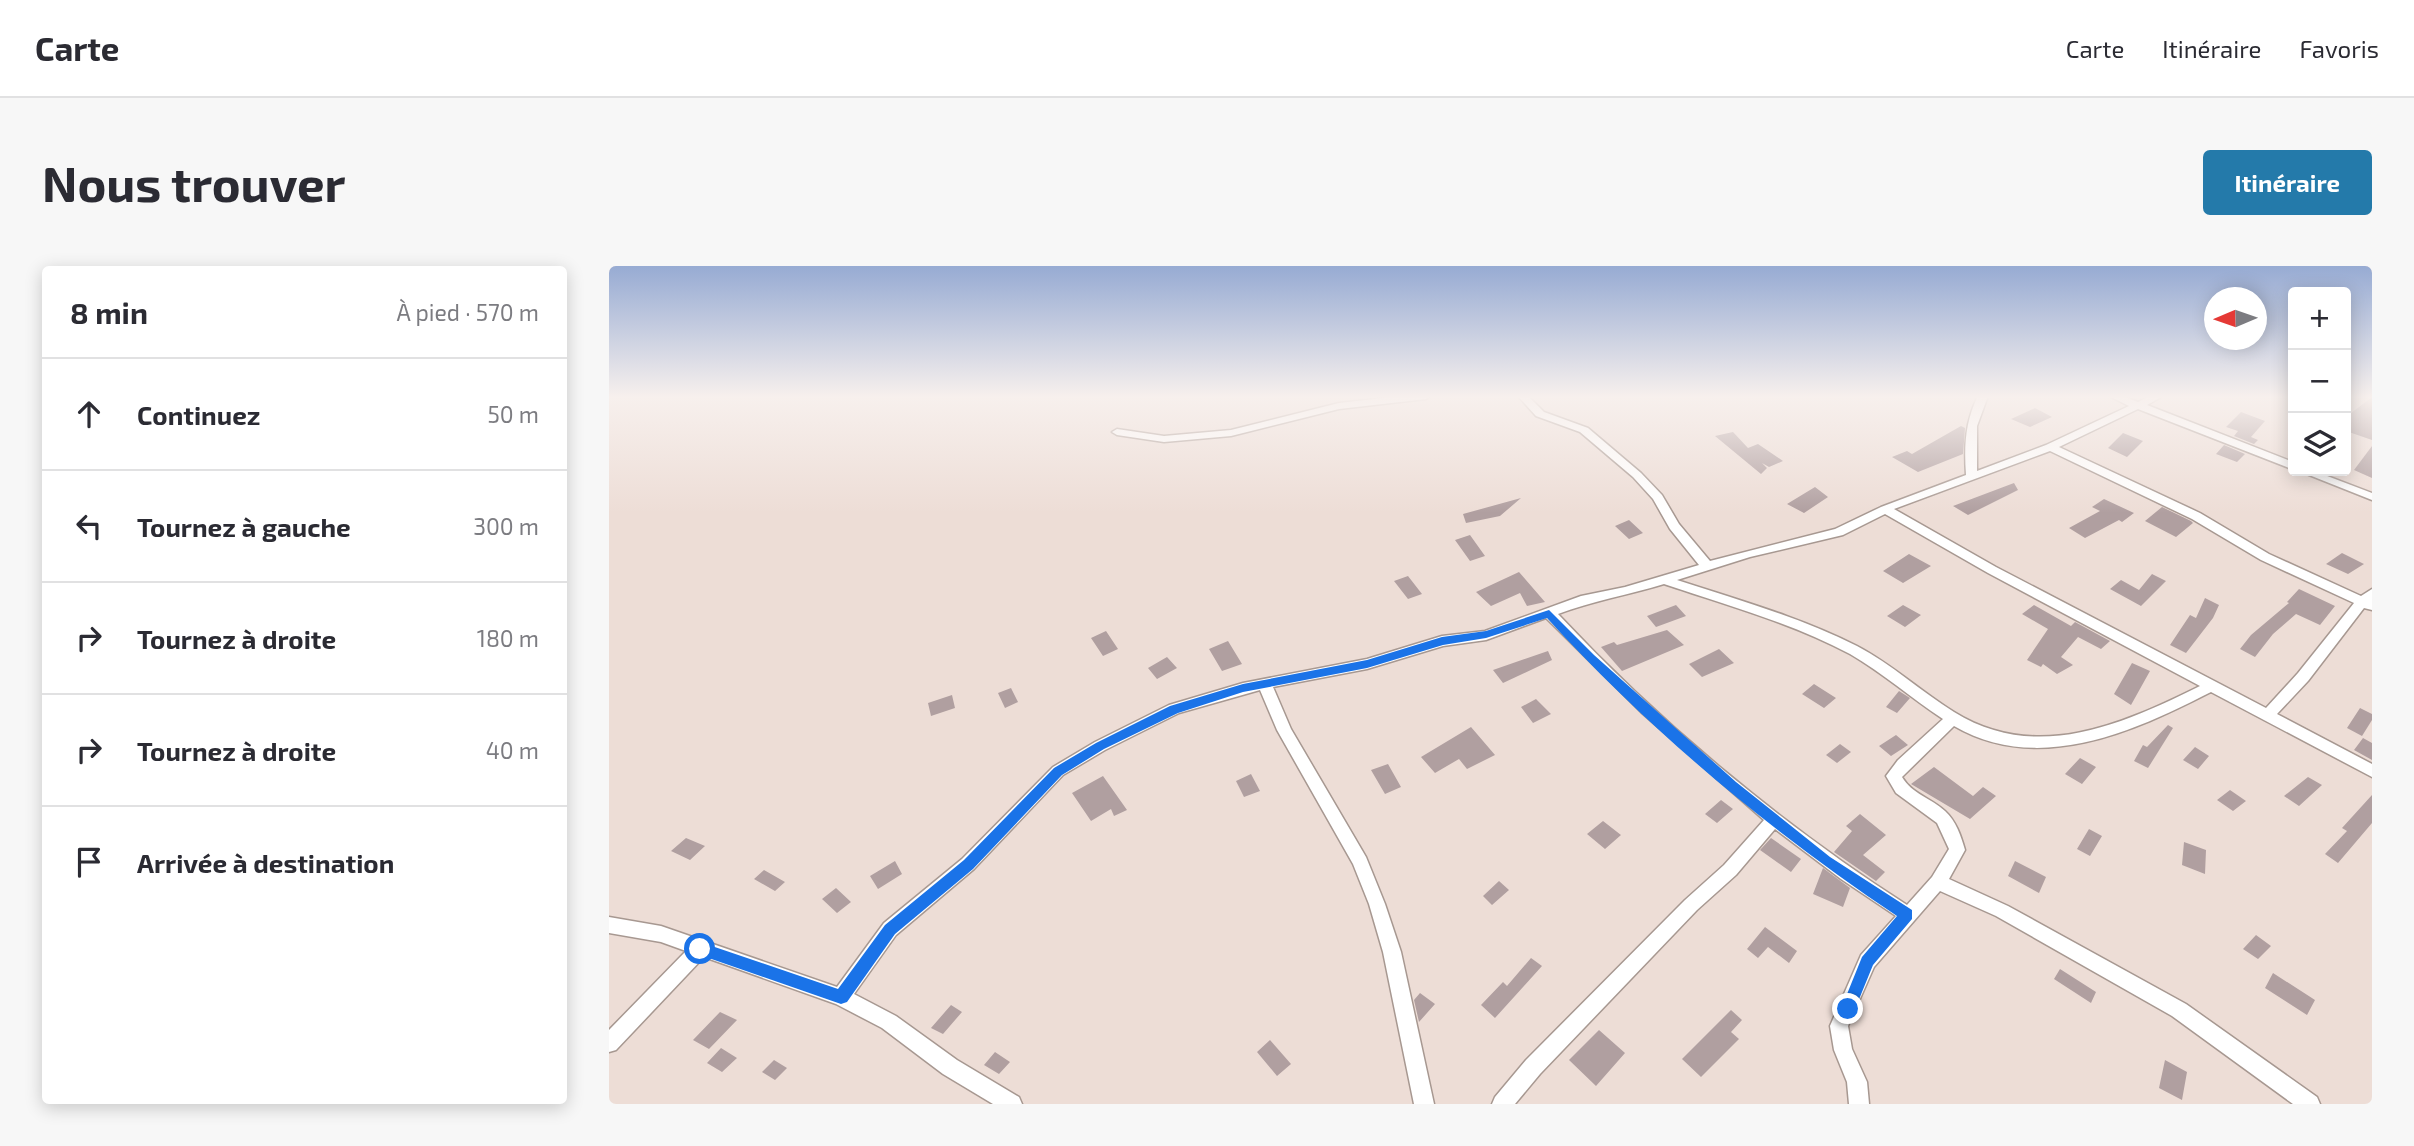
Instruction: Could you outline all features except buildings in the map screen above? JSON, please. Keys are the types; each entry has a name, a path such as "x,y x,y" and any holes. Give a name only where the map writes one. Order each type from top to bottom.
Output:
{"street":[{"path":"1138,435 1164,439 1207,435"},
{"path":"1590,435 1637,475 1658,497 1674,526 1706,565"},
{"path":"1969,435 1972,476"},
{"path":"841,997 890,929 968,864 1058,771 1100,746 1174,709 1264,683 1367,664 1442,641 1486,635 1586,600 1626,591 1706,565 1839,531 1885,509 2050,447 2074,435"},
{"path":"2213,435 2288,464"},
{"path":"2050,447 2196,516 2265,557 2369,600 2268,715"},
{"path":"2318,476 2372,497"},
{"path":"1885,509 1992,570 2372,771"},
{"path":"1663,579 1795,625 1852,650 1890,670 1929,702 1967,727 2006,740 2051,744 2093,735 2166,710 2212,686"},
{"path":"1549,613 1590,658 1773,820 1826,861 1907,915"},
{"path":"1264,683 1284,730 1360,862 1377,904 1392,952 1424,1104"},
{"path":"1859,1104 1857,1082 1843,1050 1839,1026 1867,961 1938,882 1957,850 1952,834 1940,816 1904,792 1893,776 1953,718"},
{"path":"1502,1104 1533,1067 1691,905 1730,870 1773,820"},
{"path":"1938,882 2002,911 2168,1003 2310,1104"},
{"path":"609,925 661,934 841,997 890,1022 950,1067 1012,1104"},
{"path":"609,1043 700,949"}],"route":[{"path":"700,949 841,997 890,929 968,864 1058,771 1100,746 1174,709 1243,688 1367,664 1442,641 1486,635 1549,613 1590,658 1731,786 1826,861 1907,915 1867,961 1848,1009"}]}
